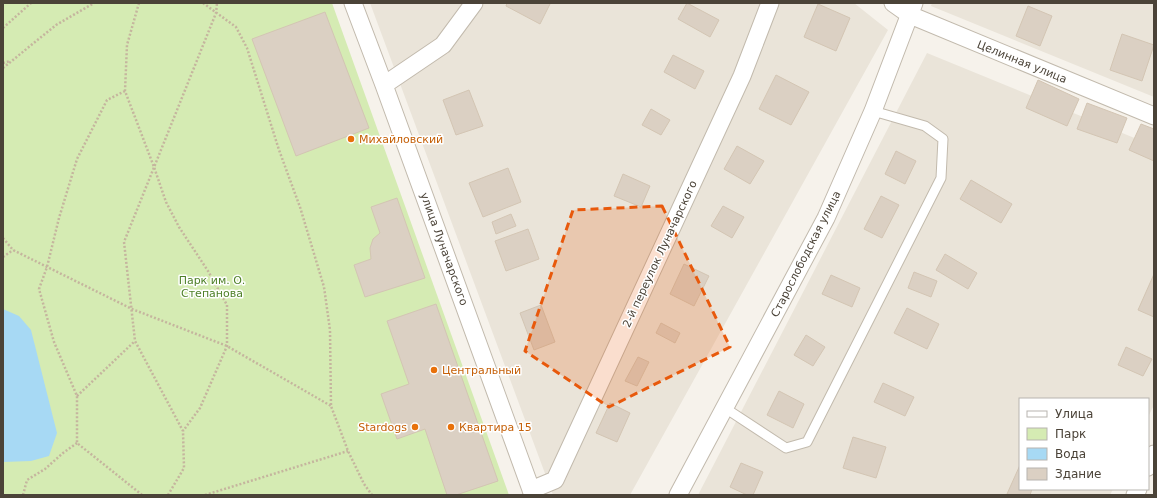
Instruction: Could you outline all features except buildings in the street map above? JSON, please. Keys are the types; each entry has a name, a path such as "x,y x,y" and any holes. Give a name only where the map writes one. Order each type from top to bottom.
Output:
{"street":[{"name":"улица Луначарского","path":"353,3 532,492"},
{"path":"384,85 443,46 474,3"},
{"name":"2-й переулок Луначарского","path":"532,492 556,480 742,76 770,3"},
{"name":"Целинная улица","path":"893,3 912,9 1154,116"},
{"name":"Старослободская улица","path":"678,495 826,218 873,111 912,9"},
{"path":"1149,465 1154,454"}],"lane":[{"path":"725,408 786,448 807,442 941,178 943,140 925,126 873,111"}],"path":[{"path":"3,28 31,3"},
{"path":"3,68 56,25 94,3"},
{"path":"139,3 127,45 126,91 166,202 179,227 208,271 227,305 227,346 200,408 183,430"},
{"path":"203,3 236,27 247,48 279,150 300,207 324,287 330,330 331,406 348,451 364,484 372,495"},
{"path":"168,495 184,468 183,430 135,341 124,242 216,13 217,3"},
{"path":"3,63 12,60"},
{"path":"77,443 77,396 54,342 39,289 47,267 59,218 77,159 107,100 126,91"},
{"path":"3,238 13,250 132,309 227,346 331,406"},
{"path":"3,257 13,250"},
{"path":"77,396 135,341"},
{"path":"23,495 27,480 45,469 77,443"},
{"path":"77,443 142,495"},
{"path":"205,495 348,451"}],"highlighted area":[{"path":"662,206 730,347 609,407 525,351 573,210"}],"shaded area":[{"path":"370,3 854,3 888,30 630,495 553,495"},
{"path":"932,3 1154,3 1154,97 931,6"},
{"path":"927,53 1154,146 1154,405 1149,415 1149,398 1019,398 1019,490 1112,490 1110,495 698,495"}],"green space":[{"name":"Парк им. О. Степанова","path":"332,3 509,495 3,495 3,4"}],"water":[{"path":"3,309 19,316 31,330 57,433 49,456 31,461 3,462"}],"place":[{"name":"Михайловский","path":"351,139"},
{"name":"Центральный","path":"434,370"},
{"name":"Stardogs","path":"415,427"},
{"name":"Квартира 15","path":"451,427"}]}
